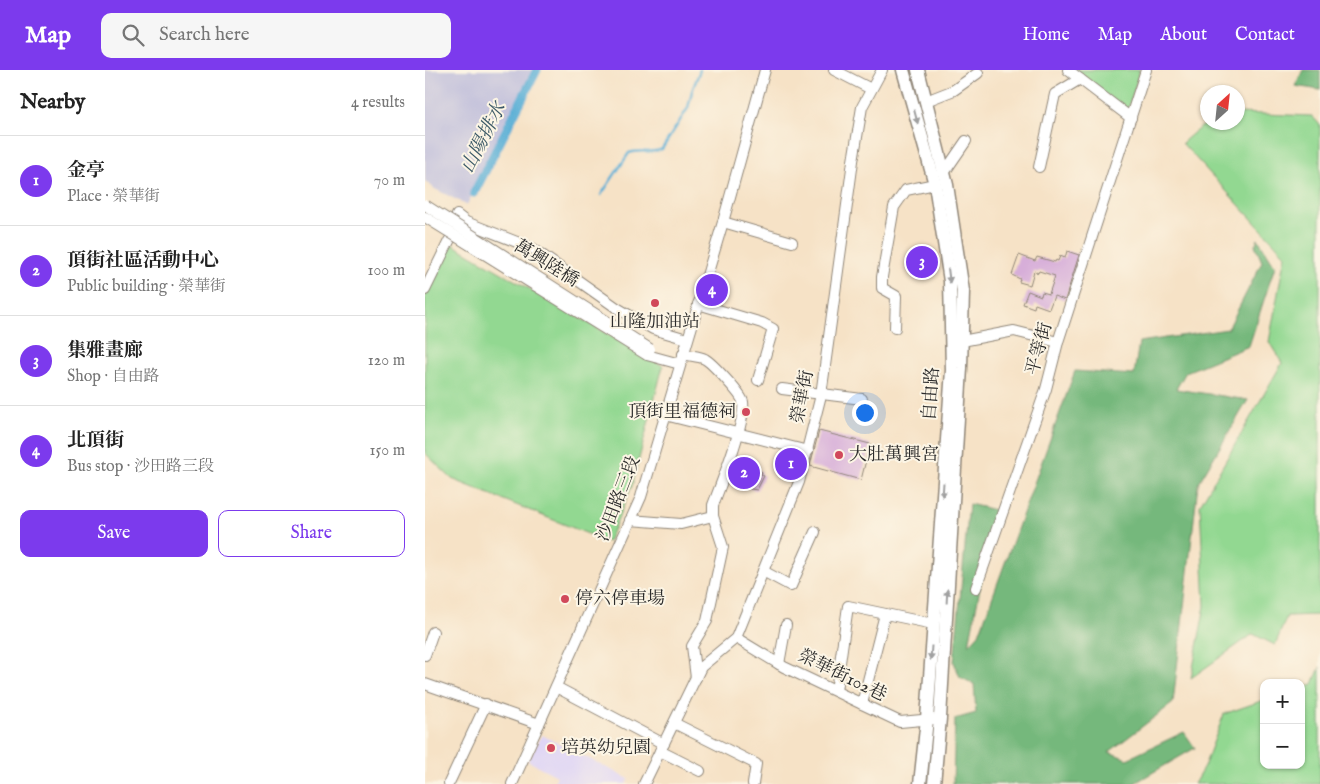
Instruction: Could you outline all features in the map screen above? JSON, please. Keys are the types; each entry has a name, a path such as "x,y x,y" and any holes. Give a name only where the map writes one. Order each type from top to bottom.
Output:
{"main road":[{"name":"自由路","path":"903,70 935,184 944,203 963,292 962,341 933,719 920,784"},
{"name":"自由路","path":"918,70 944,173 944,203 950,281 952,370 933,624 934,784"}],"street":[{"name":"沙田路三段","path":"513,784 641,497 723,222 765,70"},
{"path":"834,70 871,89"},
{"name":"榮華街","path":"644,784 701,667 735,638 799,482 821,395 862,107 882,70"},
{"path":"1068,70 1131,118"},
{"name":"平等街","path":"976,588 1046,389 1058,342 1146,70"},
{"path":"926,102 954,90 978,73"},
{"path":"1039,167 1055,94 1080,79"},
{"path":"944,173 967,142"},
{"path":"895,328 896,296 882,288 894,207 906,190 935,184"},
{"name":"萬興陸橋","path":"425,205 648,352"},
{"name":"萬興陸橋","path":"425,217 648,352"},
{"path":"425,290 460,218 532,248 638,321 653,329 687,339"},
{"path":"723,222 791,242"},
{"path":"698,304 762,323 773,329 758,380"},
{"path":"962,341 1013,331 1058,342"},
{"path":"648,352 682,359 706,360 738,392 743,402 737,435 713,505 713,516 723,547 707,621 692,646 696,678"},
{"path":"782,389 862,399"},
{"path":"665,415 737,435 808,451"},
{"path":"630,520 681,524 713,516"},
{"path":"763,571 791,586 815,532"},
{"path":"836,691 849,606 933,624"},
{"path":"862,704 885,614"},
{"path":"779,664 786,625"},
{"path":"425,655 433,632"},
{"name":"榮華街102巷","path":"735,638 779,664 899,722 933,719"},
{"path":"425,684 539,724"},
{"path":"556,687 700,771"},
{"path":"449,783 486,704"},
{"path":"674,723 756,764 753,784"}],"shaded area":[{"path":"425,70 536,70 467,205 435,189 425,181"},
{"name":"培英幼兒園","path":"542,735 629,779 626,784 553,784 557,776 528,761"}],"green space":[{"path":"1069,70 1140,70 1127,113"},
{"path":"1303,70 1320,70 1320,90 1295,86"},
{"path":"1245,113 1312,116 1320,125 1320,615 1287,616 1275,645 1253,634 1191,678 1205,606 1200,505 1282,363 1269,342 1285,255 1182,143 1200,128 1200,130 1245,130"},
{"path":"1258,239 1275,266 1249,346 1186,372 1176,389 1248,400 1198,484 1173,703 1109,752 1127,759 1184,732 1195,748 1133,784 953,784 955,719 976,713 974,684 960,677 954,662 969,504 995,510 969,645 979,634 1075,371 1134,375 1139,342 1228,329 1262,262 1255,245"},
{"path":"450,243 663,366 632,486 608,542 452,479 425,453 425,293"},
{"path":"1320,667 1320,784 1194,784 1204,767 1224,714 1260,701 1260,769 1305,769 1305,687 1313,684"}],"building":[{"path":"1067,251 1079,255 1065,300 1054,296 1049,309 1035,304 1034,308 1023,304 1028,291 1041,296 1042,292 1049,294 1055,276 1034,271 1030,285 1019,282 1020,279 1012,275 1019,255 1035,261 1037,257 1055,262 1056,260 1058,261 1060,256 1065,258"},
{"name":"大肚萬興宮","path":"819,431 870,444 861,480 810,466"},
{"path":"737,459 762,472 761,474 764,476 757,490 730,479"}],"waterway":[{"name":"山陽排水","path":"474,193 537,70"},
{"path":"601,195 629,153 662,149 688,108 700,70"}],"place":[{"name":"集雅畫廊","path":"922,262"},
{"name":"北頂街","path":"712,290"},
{"name":"山隆加油站","path":"655,303"},
{"name":"頂街里福德祠","path":"746,412"},
{"name":"大肚萬興宮","path":"839,455"},
{"name":"金亭","path":"791,464"},
{"name":"頂街社區活動中心","path":"744,473"},
{"name":"停六停車場","path":"565,599"},
{"name":"培英幼兒園","path":"551,748"}]}
